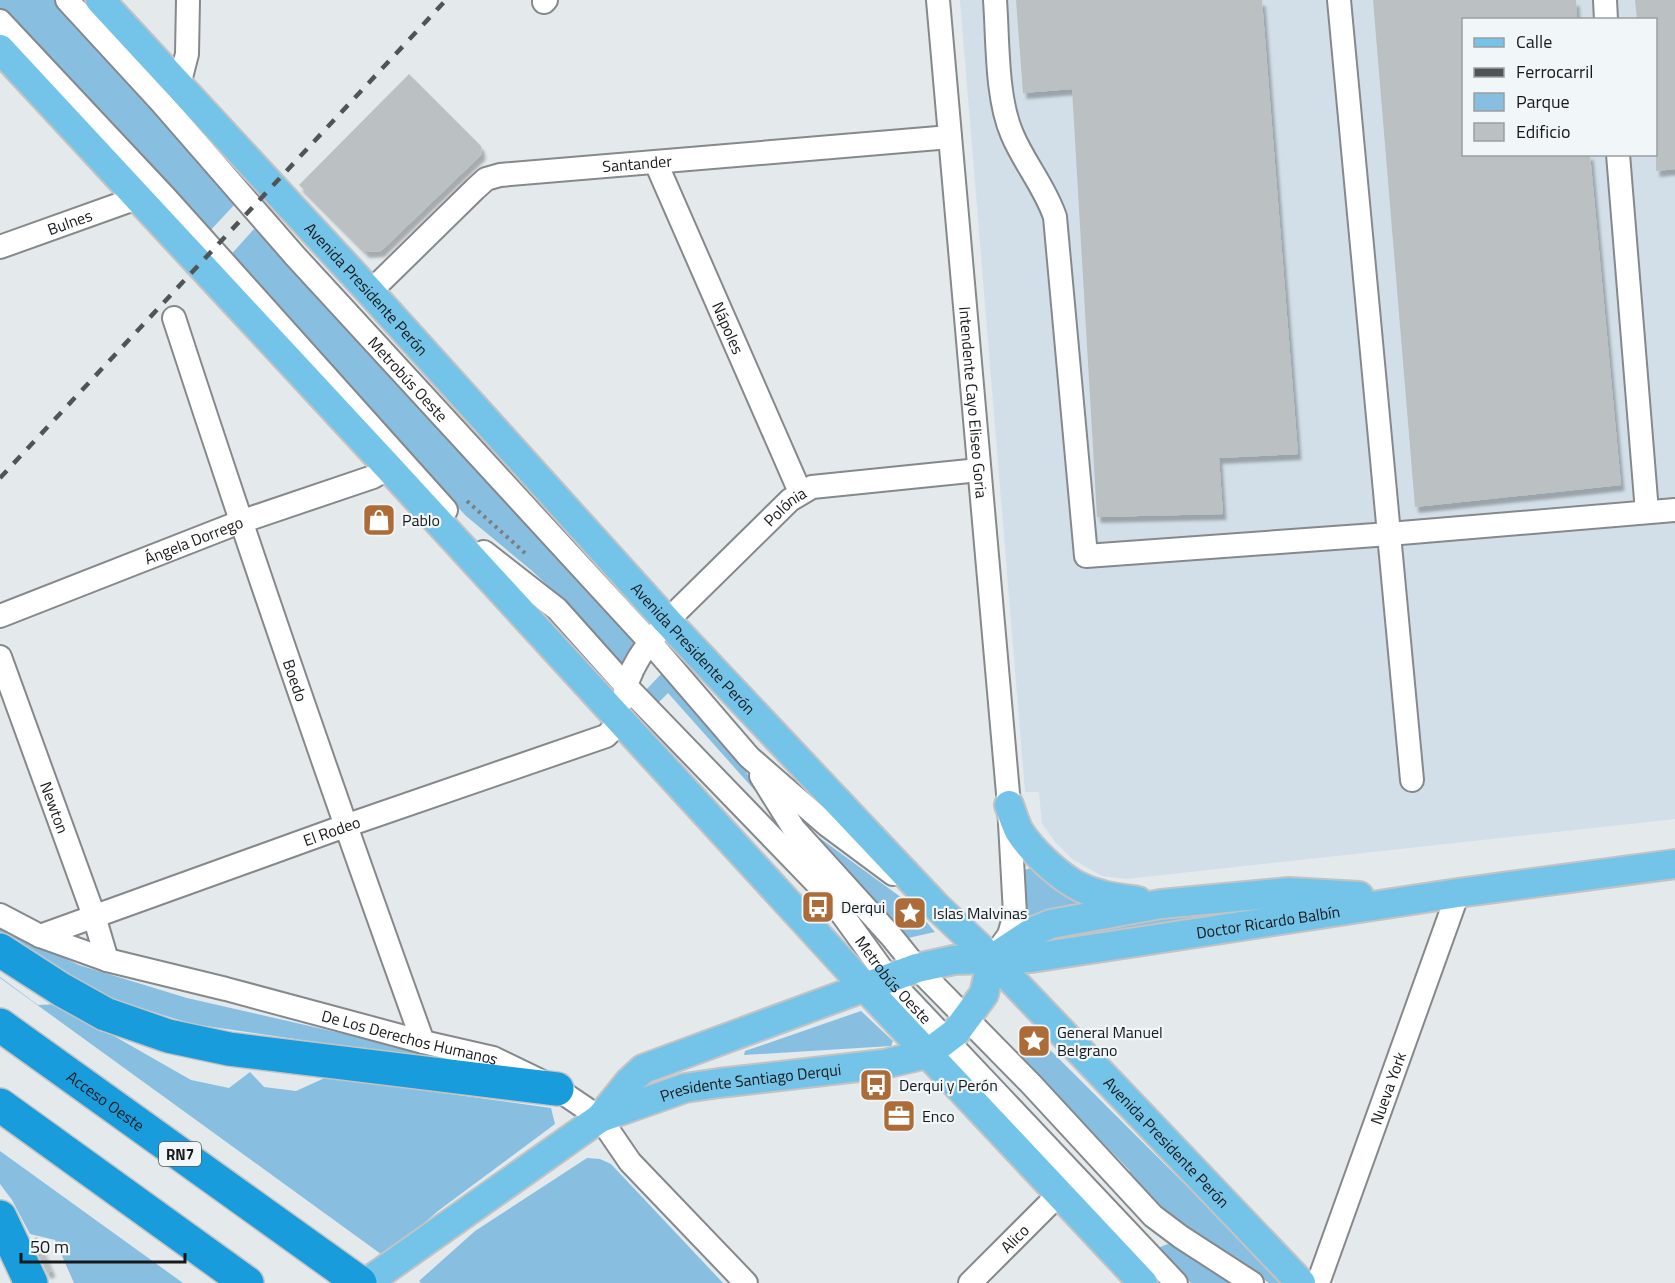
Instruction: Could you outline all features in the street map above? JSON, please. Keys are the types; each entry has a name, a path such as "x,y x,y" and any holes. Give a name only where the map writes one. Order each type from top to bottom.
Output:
{"highway":[{"path":"0,950 62,990 105,1014 168,1036 229,1049 557,1089"},
{"name":"Acceso Oeste","path":"0,1024 360,1283"},
{"path":"0,1105 247,1283"},
{"path":"0,1217 31,1283"}],"main road":[{"name":"Avenida Presidente Perón","path":"100,0 370,292 659,632 992,959 1301,1283"},
{"path":"0,49 621,721 877,983 946,1038 1059,1194 1143,1283"},
{"path":"1009,805 1019,830 1033,849 1079,887 1105,896 1161,904"},
{"name":"Doctor Ricardo Balbín","path":"877,983 917,968 954,960 1031,958 1458,893 1675,864"},
{"path":"946,1038 984,994 992,959 1034,931 1051,924 1161,904 1289,892 1411,900"},
{"name":"Presidente Santiago Derqui","path":"600,1118 629,1082 643,1069 877,983"},
{"name":"Presidente Santiago Derqui","path":"366,1283 600,1118 685,1088 884,1064 946,1038"}],"street":[{"name":"Metrobús Oeste","path":"67,0 160,101 288,248 659,632 749,757 794,829 917,968 946,1038 1176,1283"},
{"path":"179,85 187,54 188,0"},
{"name":"Intendente Cayo Eliseo Goria","path":"938,0 1009,805 1015,914 1009,935 992,959"},
{"path":"995,0 1003,104 1012,135 1049,200 1055,217 1086,556 1675,510"},
{"path":"1339,0 1412,780"},
{"path":"1605,0 1606,18"},
{"name":"Metrobús Oeste","path":"0,21 175,207 484,552 585,670 621,721"},
{"name":"Santander","path":"370,292 486,179 500,175 950,137"},
{"path":"1618,156 1647,512"},
{"name":"Nápoles","path":"656,163 800,492"},
{"name":"Bulnes","path":"0,247 137,198"},
{"name":"Boedo","path":"174,318 240,522 345,826 423,1041"},
{"name":"Ángela Dorrego","path":"0,616 240,522 373,477 389,468"},
{"name":"Polónia","path":"625,685 633,669 659,632 800,492 812,487 979,470"},
{"name":"Metrobús Oeste","path":"484,552 557,609 625,685 828,896 877,983"},
{"name":"Newton","path":"0,657 94,916 107,960"},
{"path":"621,721 625,685"},
{"name":"El Rodeo","path":"40,936 345,826 606,736 621,721"},
{"name":"Metrobús Oeste","path":"749,757 827,825 936,906"},
{"name":"Nueva York","path":"1318,1283 1458,893"},
{"name":"De Los Derechos Humanos","path":"0,915 40,936 107,960 226,988 493,1058 557,1089 600,1118 630,1162 746,1283"},
{"name":"Metrobús Oeste","path":"946,1038 1031,1084 1153,1216 1252,1283"},
{"name":"Alico","path":"970,1283 1059,1194"}],"shaded area":[{"path":"960,0 1675,0 1675,819 1126,879 1102,876 1072,859 1056,843 1042,824 1039,792 1025,792"}],"green space":[{"path":"0,0 64,0 235,204 209,232 0,10"},
{"path":"254,229 641,645 620,666 560,597 466,516 227,259"},
{"path":"663,672 743,766 758,794 668,693 655,706 644,692"},
{"path":"806,828 913,906 935,932 908,938 802,830"},
{"path":"1034,867 1098,907 1038,918 1027,916 1024,870"},
{"path":"1286,899 1343,905 1030,951 1051,936"},
{"path":"0,928 79,965 187,998 441,1056 444,1059 192,1024 115,1000 50,965 0,933"},
{"path":"0,978 38,1005 58,1004 191,1080 229,1088 250,1072 264,1087 296,1091 327,1077 551,1108 555,1124 438,1211 385,1257"},
{"path":"861,1011 893,1041 891,1046 744,1055 745,1051"},
{"path":"1034,1034 1284,1283 1269,1283 1199,1236 1125,1178 1130,1171 1016,1053"},
{"path":"0,1151 183,1283 74,1283 55,1240 30,1234 12,1200 0,1184"},
{"path":"587,1158 600,1159 611,1164 723,1283 421,1283 419,1281 475,1231"},
{"path":"1175,1241 1235,1283 1191,1283 1158,1248"}],"building":[{"path":"1016,0 1262,0 1298,454 1219,458 1223,514 1097,517 1072,89 1023,93"},
{"path":"1373,0 1576,0 1577,18 1462,18 1462,156 1590,156 1621,485 1415,507"},
{"path":"1635,0 1675,0 1675,169 1656,171 1657,18 1637,18"},
{"path":"409,74 481,146 482,154 381,251 366,252 299,185"},
{"path":"37,1237 52,1271 47,1273 31,1240"}],"railway":[{"path":"0,478 446,0"}],"place":[{"name":"Pablo","path":"379,520"},
{"name":"Derqui","path":"818,907"},
{"name":"Islas Malvinas","path":"910,913"},
{"name":"General Manuel Belgrano","path":"1034,1041"},
{"name":"Derqui y Perón","path":"876,1085"},
{"name":"Enco","path":"899,1116"}]}
